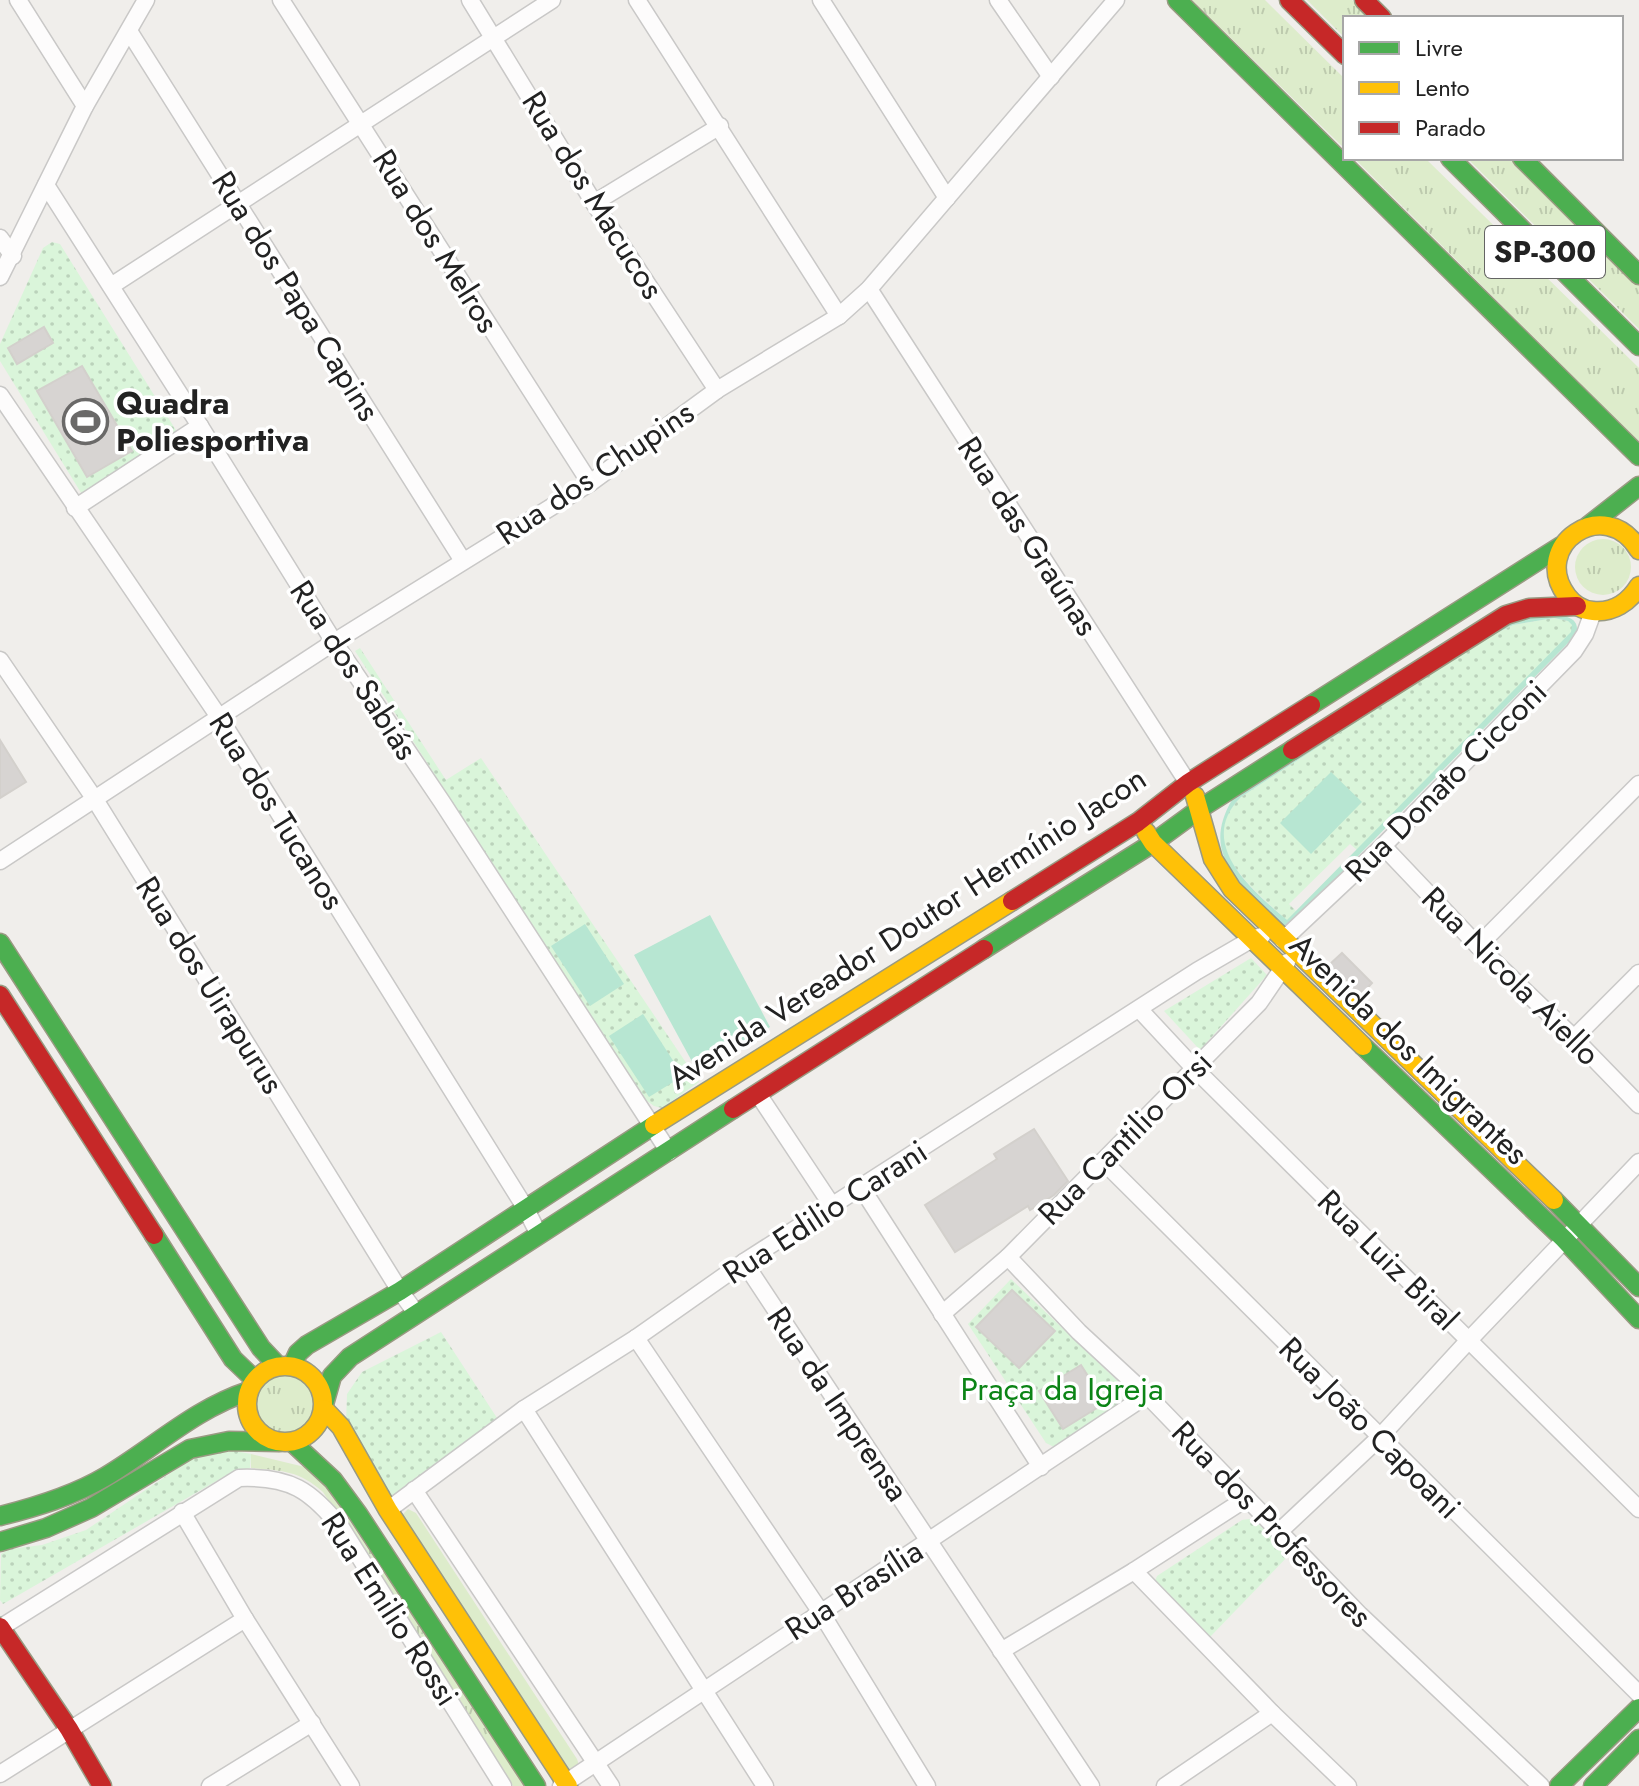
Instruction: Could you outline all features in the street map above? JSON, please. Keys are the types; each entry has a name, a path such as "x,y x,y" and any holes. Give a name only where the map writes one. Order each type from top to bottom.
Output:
{"main road":[{"path":"1177,0 1639,456"},
{"path":"1289,0 1343,53"},
{"path":"1364,0 1380,16"},
{"name":"SP-300","path":"1452,160 1639,346"},
{"name":"SP-300","path":"1524,160 1639,275"},
{"path":"1588,526 1639,486"},
{"path":"1588,526 1609,525 1628,534 1639,550"},
{"name":"Avenida Vereador Doutor Hermínio Jacon","path":"285,1366 307,1345 400,1291 651,1127 1138,822 1188,783 1588,526"},
{"path":"1561,546 1556,562 1556,579 1564,595 1585,609"},
{"name":"Avenida Vereador Doutor Hermínio Jacon","path":"324,1406 337,1368 416,1313 1506,615 1529,608 1611,610 1627,602 1639,586"},
{"name":"Avenida dos Imigrantes","path":"1188,783 1201,808 1207,842 1217,868 1284,941 1580,1225 1639,1287"},
{"name":"Avenida dos Imigrantes","path":"1138,822 1153,843 1564,1239 1639,1319"},
{"path":"0,943 261,1348 285,1366 304,1371 315,1379 324,1406 341,1427 388,1510 565,1785"},
{"path":"0,995 252,1385 247,1408 252,1424 263,1436 286,1442 333,1480 536,1786"},
{"path":"0,1516 63,1497 103,1478 207,1407 252,1385 266,1371 285,1366"},
{"path":"0,1542 26,1536 71,1516 115,1494 195,1446 227,1441 286,1442 313,1431 324,1406"},
{"path":"0,1628 69,1729 102,1786"},
{"path":"1559,1786 1639,1708"},
{"path":"1593,1786 1639,1739"}],"street":[{"path":"18,0 85,106"},
{"path":"0,277 85,106 146,0"},
{"name":"Rua dos Melros","path":"281,0 590,483"},
{"name":"Rua dos Macucos","path":"470,0 594,203 717,390"},
{"path":"111,286 552,0"},
{"path":"637,0 839,316"},
{"path":"821,0 947,198"},
{"path":"998,0 1051,77"},
{"name":"Rua dos Chupins","path":"0,861 334,642 590,483 717,390 839,316 869,289 1116,0"},
{"name":"Rua dos Papa Capins","path":"129,31 463,561"},
{"path":"594,203 720,126"},
{"name":"Rua dos Sabiás","path":"46,185 334,642 442,802 669,1152"},
{"path":"0,238 13,256"},
{"name":"Rua das Graúnas","path":"869,289 1188,783"},
{"name":"Rua dos Tucanos","path":"0,395 219,717 526,1209 539,1235"},
{"path":"75,508 200,426"},
{"name":"Rua Donato Cicconi","path":"1284,941 1383,846 1574,651 1585,634 1585,609"},
{"name":"Rua dos Uirapurus","path":"0,660 94,798 416,1313"},
{"path":"1478,946 1639,784"},
{"name":"Rua Nicola Aiello","path":"1383,846 1478,946 1639,1105"},
{"name":"Rua Edilio Carani","path":"388,1510 524,1409 636,1338 744,1262 1139,1009 1252,939 1284,941"},
{"name":"Rua Cantilio Orsi","path":"942,1314 1008,1257 1259,1003 1282,970 1284,941"},
{"path":"1574,1038 1639,973"},
{"name":"Rua Luiz Biral","path":"1139,1009 1194,1068 1639,1509"},
{"path":"758,1094 833,1207"},
{"name":"Rua João Capoani","path":"1103,1161 1639,1694"},
{"path":"1280,1531 1379,1438 1639,1162"},
{"path":"861,1187 1041,1467"},
{"name":"Rua dos Professores","path":"1008,1257 1360,1615 1541,1786"},
{"name":"Rua da Imprensa","path":"744,1262 1091,1786"},
{"path":"636,1338 820,1611 927,1786"},
{"name":"Rua Brasília","path":"565,1785 820,1611 1147,1395"},
{"path":"524,1409 765,1786"},
{"name":"Rua Emilio Rossi","path":"0,1628 239,1478 267,1477 294,1484 322,1504 342,1529 503,1786"},
{"path":"414,1490 611,1786"},
{"path":"1001,1651 1247,1498"},
{"path":"182,1512 245,1619 351,1786"},
{"path":"1134,1571 1348,1786"},
{"path":"0,1774 245,1619"},
{"path":"1165,1786 1272,1713"},
{"path":"210,1786 312,1723"}],"green space":[{"path":"1192,0 1265,0 1343,77 1343,147"},
{"path":"1307,0 1352,0 1368,16 1343,16 1343,36"},
{"path":"1356,160 1427,160 1639,368 1639,442"},
{"path":"1469,160 1513,160 1639,285 1639,329"},
{"path":"52,242 60,244 179,435 83,496 0,361 0,344 43,248"},
{"path":"1603,539 1623,547 1631,567 1623,587 1603,595 1583,587 1575,567 1583,547"},
{"path":"1529,616 1562,616 1574,621 1577,627 1576,635 1287,928 1243,886 1224,856 1220,839 1223,821 1232,800 1478,637","holes":["1554,618 1572,625 1571,632 1287,920 1245,880 1226,848 1224,831 1228,814 1241,797 1481,641 1513,625"]},
{"path":"1554,618 1568,621 1572,632 1357,850 1350,844 1289,904 1296,911 1287,921 1245,880 1226,849 1223,832 1228,815 1241,797 1481,641 1513,625"},
{"path":"360,648 446,780 481,758 699,1082 662,1108 644,1099 355,651"},
{"path":"1331,772 1362,802 1311,854 1280,823"},
{"path":"710,915 770,1027 695,1067 634,955"},
{"path":"585,924 624,984 590,1006 551,946"},
{"path":"1251,958 1267,975 1200,1050 1164,1011"},
{"path":"643,1014 683,1076 649,1097 609,1036"},
{"name":"Praça da Igreja","path":"1011,1279 1122,1385 1125,1395 1121,1403 1054,1447 1046,1443 968,1324"},
{"path":"441,1332 499,1421 391,1503 346,1423 347,1394 362,1372"},
{"path":"284,1374 296,1376 305,1383 312,1392 312,1416 305,1425 296,1432 284,1434 272,1432 263,1425 256,1416 254,1404 256,1392 263,1383 272,1376"},
{"path":"235,1451 251,1454 250,1468 227,1475 3,1604 0,1600 1,1554 10,1549 42,1545 86,1530 196,1456"},
{"path":"251,1454 309,1468 319,1475 527,1786 513,1786 323,1492 297,1476 251,1468"},
{"path":"408,1509 416,1513 577,1759 579,1765 572,1773 401,1516"},
{"path":"1249,1519 1290,1554 1209,1638 1155,1581 1157,1576 1242,1520"}],"building":[{"path":"44,327 53,343 17,364 8,348"},
{"name":"Quadra Poliesportiva","path":"82,366 132,451 87,477 37,391"},
{"path":"0,740 26,782 0,798"},
{"path":"1342,953 1372,983 1361,995 1329,965"},
{"path":"1034,1129 1068,1181 1054,1195 1030,1210 1028,1206 955,1252 925,1205 997,1159 994,1154"},
{"path":"1012,1290 1055,1331 1019,1368 976,1327"},
{"path":"1081,1365 1105,1403 1063,1429 1039,1391"}],"traffic: fast":[{"path":"1177,0 1639,456"},
{"path":"1452,160 1639,346"},
{"path":"1524,160 1639,275"},
{"path":"1588,526 1639,486"},
{"path":"1311,705 1561,546"},
{"path":"984,949 1153,843 1292,750"},
{"path":"0,943 261,1348 278,1366"},
{"path":"1363,1046 1564,1239 1639,1319"},
{"path":"324,1404 332,1376 350,1357 733,1109"},
{"path":"292,1366 298,1353 307,1345 400,1291 654,1125"},
{"path":"1554,1200 1639,1287"},
{"path":"154,1235 233,1359 255,1380"},
{"path":"0,1516 54,1500 93,1484 192,1418 249,1391"},
{"path":"0,1542 46,1528 91,1508 190,1449 229,1441 279,1442"},
{"path":"292,1442 333,1480 358,1514 536,1786"},
{"path":"1559,1786 1639,1708"},
{"path":"1593,1786 1639,1739"}],"traffic: slow":[{"path":"1639,550 1625,534 1608,526 1591,526 1576,533 1564,544 1557,560 1558,577 1567,596 1585,609 1600,611 1614,608 1639,586"},
{"path":"1195,796 1213,859 1232,889 1554,1200"},
{"path":"1146,832 1153,843 1363,1046"},
{"path":"654,1125 1012,901"},
{"path":"285,1366 300,1369 312,1377 320,1389 323,1404 320,1419 312,1431 300,1439 285,1442 270,1439 258,1431 250,1419 247,1404 250,1389 258,1377 270,1369 285,1366"},
{"path":"324,1409 341,1427 388,1510 568,1786"}],"traffic: jam":[{"path":"1289,0 1343,53"},
{"path":"1364,0 1380,16"},
{"path":"1292,750 1506,615 1529,608 1577,606"},
{"path":"1012,901 1138,822 1188,783 1311,705"},
{"path":"733,1109 984,949"},
{"path":"0,995 154,1235"},
{"path":"0,1627 69,1729 102,1786"}],"place":[{"name":"Quadra Poliesportiva","path":"85,421"}]}
